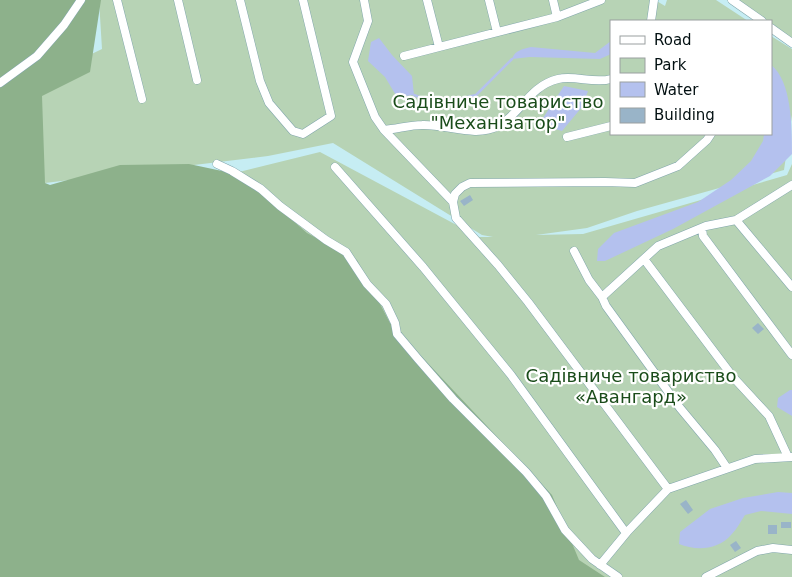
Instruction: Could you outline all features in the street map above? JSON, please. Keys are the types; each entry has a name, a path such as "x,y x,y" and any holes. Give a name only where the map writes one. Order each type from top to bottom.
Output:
{"street":[{"path":"0,83 37,56 64,25 80,0"},
{"path":"117,0 142,99"},
{"path":"178,0 197,80"},
{"path":"240,0 260,81 269,103 293,131 303,134 331,116 303,0"},
{"path":"364,0 368,21 353,62 376,117 384,130 453,202"},
{"path":"427,0 438,47"},
{"path":"489,0 497,32"},
{"path":"553,0 557,17"},
{"path":"404,56 557,17 584,8 586,3 601,0"},
{"path":"651,20 654,0"},
{"path":"732,0 761,20"},
{"path":"772,29 792,43"},
{"path":"384,130 421,125 472,130 493,128 507,120 532,93 546,83 559,78 584,78 605,81 610,79"},
{"path":"568,137 610,126"},
{"path":"668,489 528,302 456,218 453,202 455,194 462,187 470,183 605,182 635,184 678,166 710,135"},
{"path":"217,164 261,189 280,206 326,240 346,252 367,284 386,304 395,323 397,334 402,340 453,399 526,472 546,496 565,530 592,559 618,577"},
{"path":"335,166 423,267 511,375 626,533"},
{"path":"602,297 658,246 706,226 736,220 792,185"},
{"path":"736,220 792,287"},
{"path":"702,228 703,236 792,355"},
{"path":"574,251 606,306 680,408 715,450 727,468"},
{"path":"600,565 626,533 668,489 755,459 790,457 769,416 733,377 644,258"},
{"path":"706,577 756,551 773,548 792,550"}],"green space":[{"path":"0,0 101,0 90,72 42,96 45,183 50,185 120,165 189,164 241,175 307,233 357,260 390,323 552,495 579,560 605,577 0,577"},
{"path":"99,0 655,0 665,6 667,0 716,0 746,20 610,20 610,135 772,135 772,37 792,49 792,115 784,170 637,211 587,228 536,235 583,234 787,175 792,164 792,577 599,577 578,564 215,178 320,152 479,237 493,237 482,235 333,143 268,156 45,183 25,86 102,49"},
{"path":"727,0 792,0 792,42 772,29 772,20 758,20"}],"water":[{"path":"379,38 412,76 414,95 397,97 385,77 368,61 371,42"},
{"path":"610,42 610,54 600,59 530,57 512,59 517,52 531,47 595,53"},
{"path":"772,66 778,72 787,93 792,131 792,154 770,176 673,229 605,261 597,261 598,249 614,233 698,202 731,180 751,161 763,141 764,135 772,135"},
{"path":"564,86 588,91 582,107 562,131 552,128 543,118"},
{"path":"792,390 792,416 777,407 778,398"},
{"path":"778,492 792,493 792,514 761,511 745,515 733,533 720,544 706,548 692,548 679,544 680,532 710,509 743,498"}],"building":[{"path":"470,195 473,200 464,206 460,201"},
{"path":"758,323 764,329 758,334 752,328"},
{"path":"686,500 693,510 688,514 680,504"},
{"path":"781,522 791,522 791,528 781,528"},
{"path":"768,525 777,525 777,534 768,534"},
{"path":"736,541 741,548 735,552 730,545"}],"waterway":[{"path":"414,95 438,104 476,95 512,59"}],"park label":[{"name":"Садівниче товариство \"Механізатор\"","path":"498,112"},
{"name":"Садівниче товариство «Авангард»","path":"631,386"}]}
